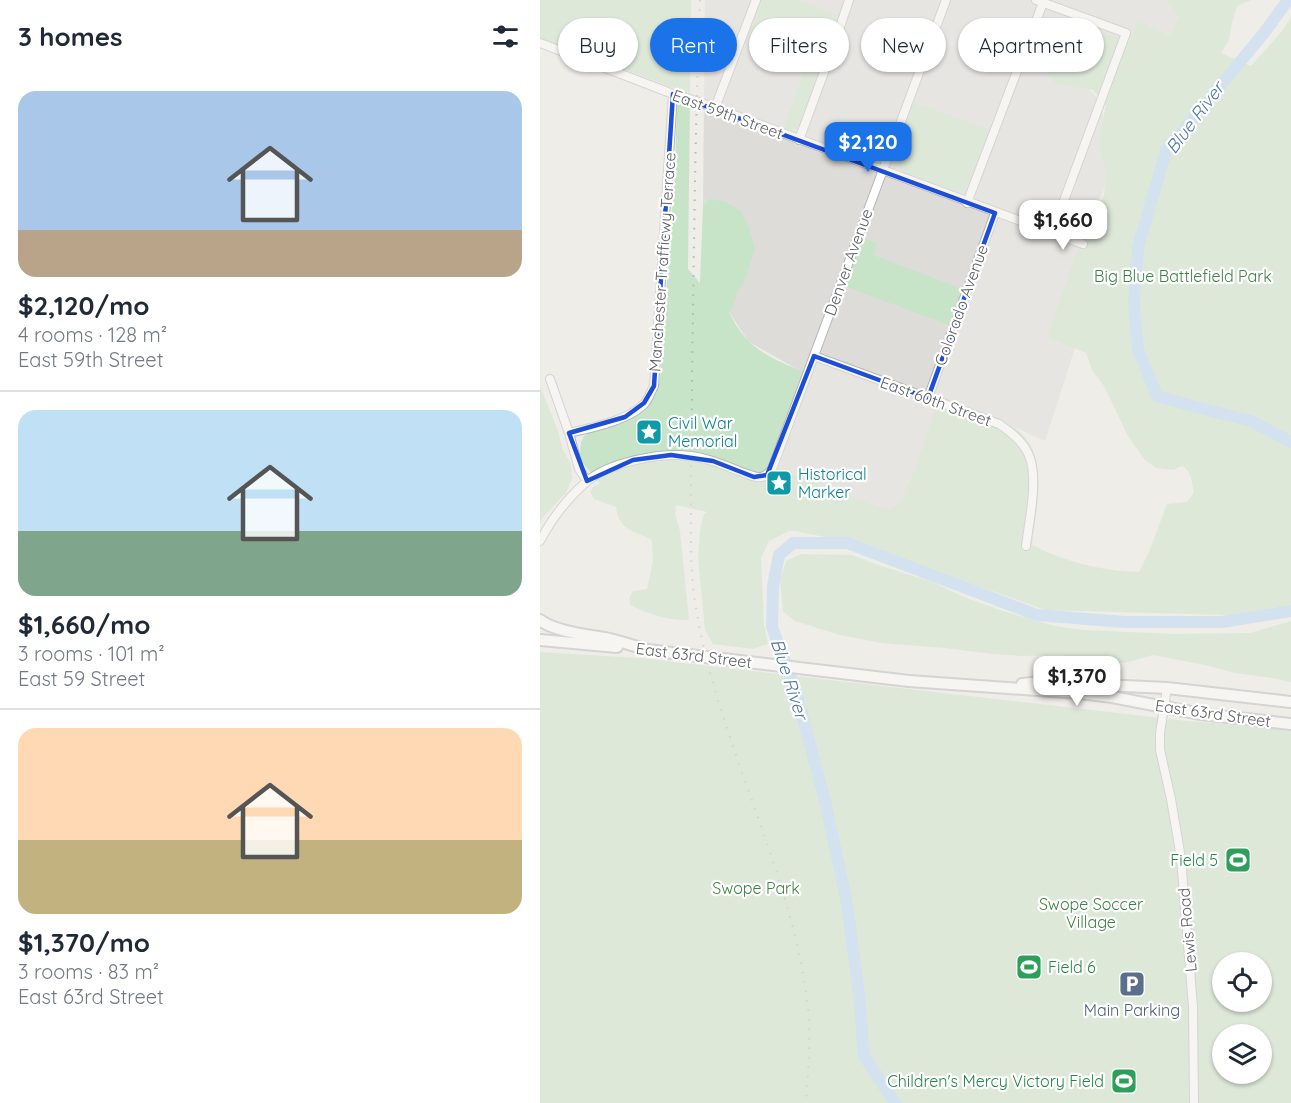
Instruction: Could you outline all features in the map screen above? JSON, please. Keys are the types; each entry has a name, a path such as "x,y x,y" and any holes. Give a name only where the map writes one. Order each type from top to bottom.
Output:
{"main road":[{"path":"540,620 558,628 647,650"},
{"name":"East 63rd Street","path":"540,640 647,650 909,681 1090,695 1201,714 1291,724"},
{"name":"East 63rd Street","path":"991,687 1040,682 1167,688 1291,702"}],"street":[{"path":"715,108 756,0"},
{"path":"799,140 849,0"},
{"name":"Denver Avenue","path":"586,481 633,460 671,455 691,456 713,461 754,477 767,475 772,469 946,0"},
{"path":"967,203 1041,1 1126,33 1052,233"},
{"name":"East 59th Street","path":"540,43 994,213 1083,244"},
{"name":"Manchester Trafficwy Terrace","path":"569,433 625,417 644,404 654,386 673,94"},
{"name":"Colorado Avenue","path":"928,398 994,213"},
{"name":"East 60th Street","path":"814,356 999,424 1013,433 1030,457 1034,477 1026,546"},
{"path":"540,541 554,517 586,481 579,469 550,379"},
{"name":"Lewis Road","path":"1167,688 1160,732 1160,750 1172,799 1181,858 1193,1007 1194,1103"}],"highlighted area":[{"path":"673,94 995,213 928,398 814,356 767,475 754,477 713,461 671,455 633,460 587,481 569,433 625,417 644,403 654,386"}],"shaded area":[{"path":"705,0 1156,0 1168,2 1178,17 1170,37 1138,22 1130,41 1104,33 1104,18 958,18 958,72 1048,72 1088,89 1101,101 1111,173 1078,248 1075,348 1045,441 1008,424 900,514 772,469 804,373 749,342 729,312 743,285 709,199 703,206 704,72 737,72 737,18 705,18"}],"green space":[{"name":"Big Blue Battlefield Park","path":"540,0 691,0 691,18 650,18 650,72 690,72 688,269 700,283 703,206 709,199 726,202 741,211 755,249 743,285 729,312 743,335 751,343 769,356 804,372 769,466 890,509 902,501 907,485 910,483 940,396 1002,420 1018,430 1028,441 1038,469 1039,484 1032,545 1084,564 1111,570 1139,572 1167,504 1187,502 1194,493 1193,485 1190,474 1182,466 1173,470 1156,468 1145,460 1128,436 1104,386 1092,370 1086,353 1047,337 1083,234 1104,195 1107,171 1100,153 1100,134 1106,105 1093,90 1056,84 1047,72 1104,72 1104,33 1130,41 1138,21 1170,36 1178,17 1168,2 1156,0 1251,0 1237,6 1229,40 1221,53 1251,66 1283,30 1291,17 1291,605 1228,615 1045,610 820,536 789,531 769,541 761,558 764,624 768,644 753,649 713,644 705,630 698,559 700,530 704,514 707,512 676,505 675,514 680,531 689,620 659,616 630,605 629,598 633,591 647,589 653,561 652,540 628,529 620,521 616,507 594,499 590,492 594,486 600,484 582,462 581,442 584,436 591,432 627,420 639,413 650,403 660,379 675,170 676,89 631,72 638,72 638,18 558,18 558,45 540,38"},
{"path":"761,0 799,0 841,16 840,18 754,18"},
{"path":"798,72 820,72 801,123 792,130 784,127 803,74"},
{"path":"913,102 991,130 977,170 962,191 938,187 900,170 896,158 897,147"},
{"path":"862,238 877,243 873,255 963,289 949,325 844,286"},
{"path":"540,386 563,450 571,464 572,479 566,493 543,517 540,524"},
{"path":"801,554 852,555 930,581 1000,610 1055,626 1083,630 1174,634 1250,633 1291,621 1291,682 1235,673 1153,655 1124,663 1103,663 1061,655 1020,656 881,643 840,635 795,621 783,611 780,581 786,561"},
{"name":"Swope Park","path":"540,652 639,658 1187,721 1291,729 1291,1103 540,1103"}],"waterway":[{"name":"Blue River","path":"1288,0 1264,33 1166,151 1138,247 1134,302 1138,350 1157,396 1251,421 1291,442"},
{"name":"Blue River","path":"895,1103 864,1056 859,994 847,904 826,805 796,692 772,627 773,586 779,555 793,543 847,543 1037,615 1124,622 1222,622 1291,611"}],"railway":[{"path":"700,0 692,377 693,590 705,654 719,704 771,854 787,905 799,956 809,1020 806,1103"}],"place":[{"name":"Civil War Memorial","path":"649,432"},
{"name":"Historical Marker","path":"779,483"},
{"name":"Field 5","path":"1238,860"},
{"name":"Field 6","path":"1029,967"},
{"name":"Main Parking","path":"1132,984"},
{"name":"Children's Mercy Victory Field","path":"1124,1081"}],"park label":[{"name":"Swope Soccer Village","path":"1091,913"}]}
